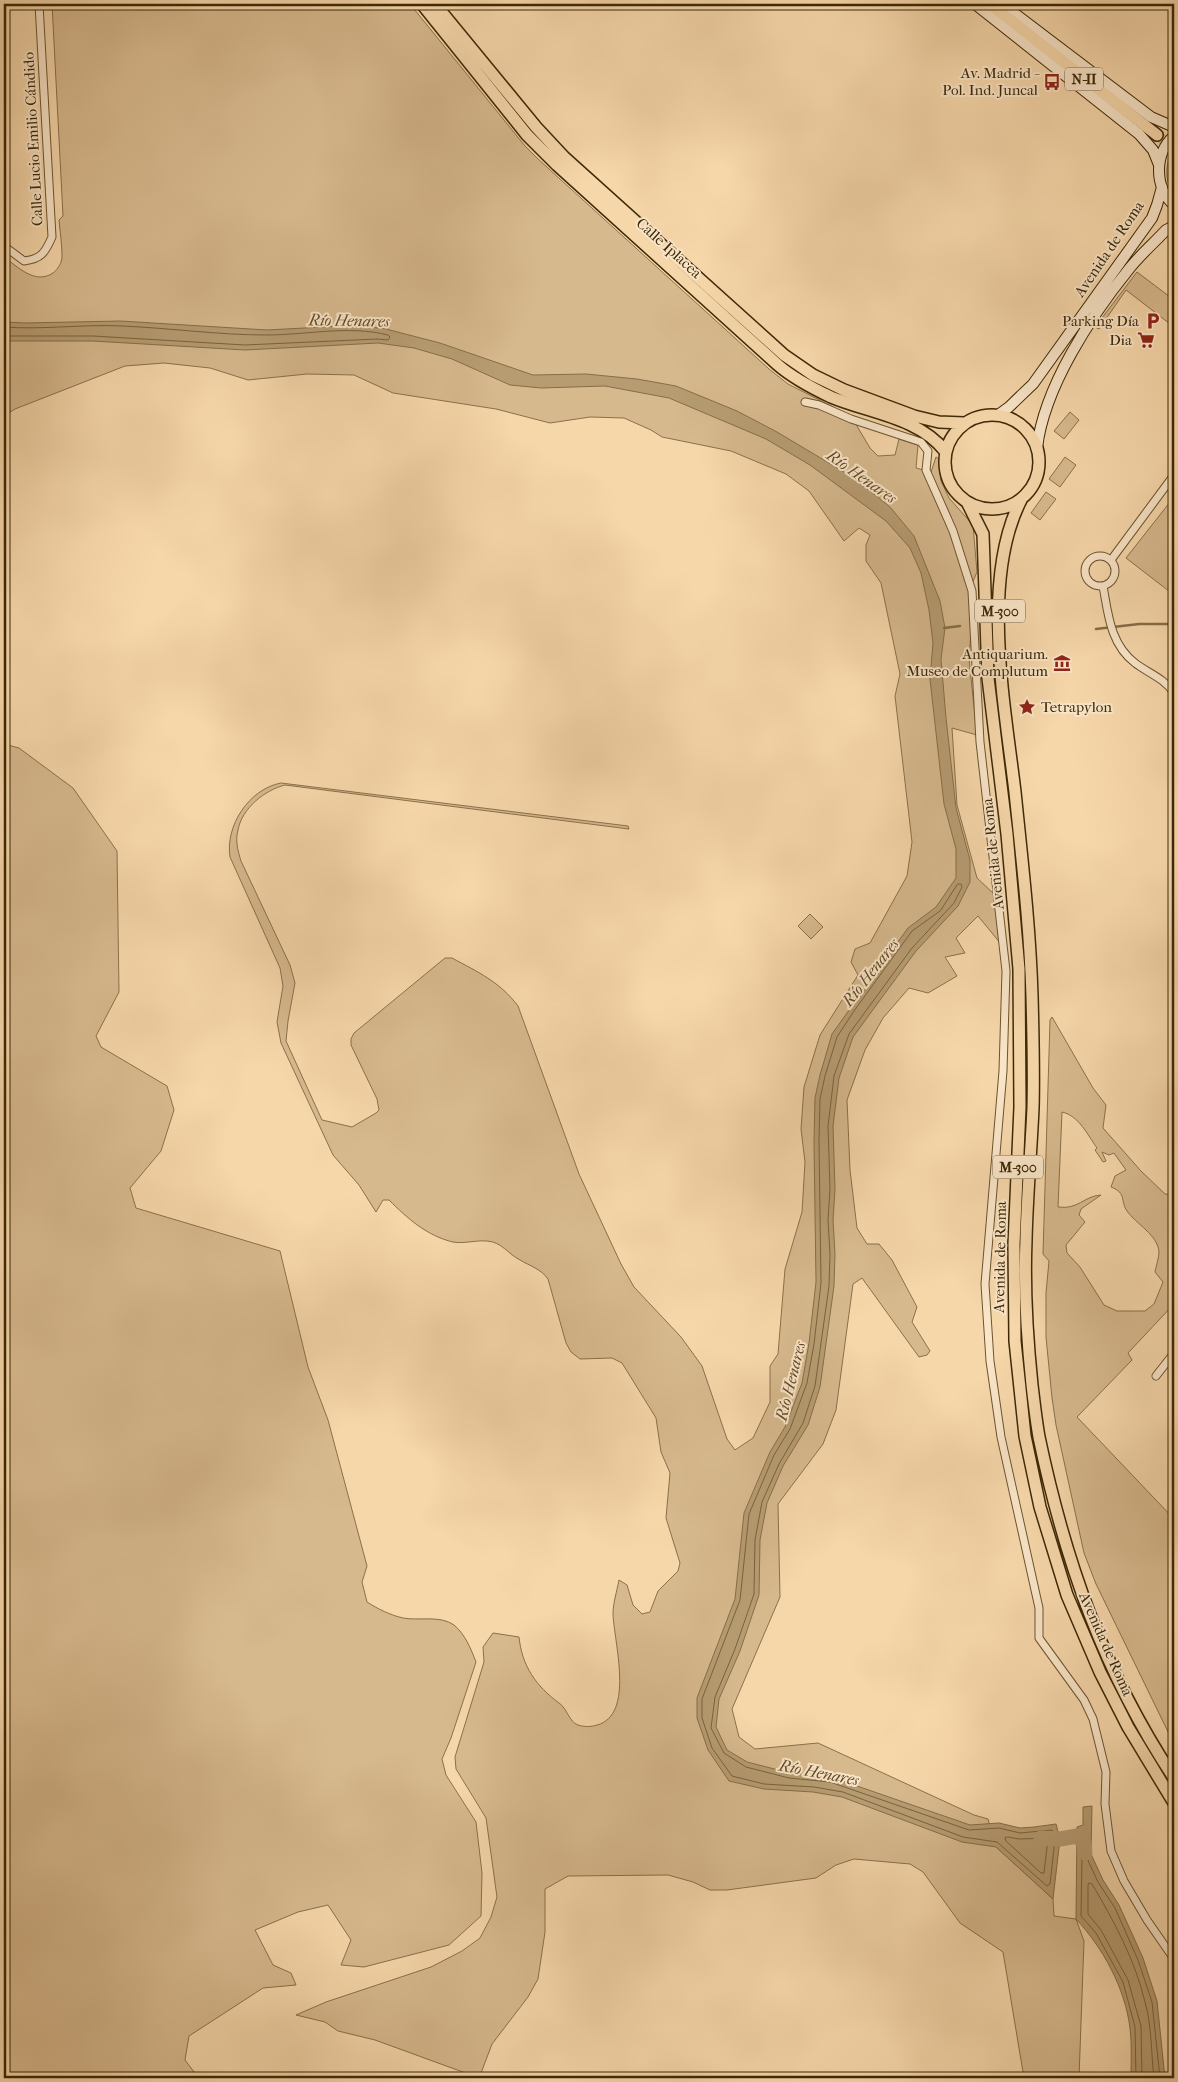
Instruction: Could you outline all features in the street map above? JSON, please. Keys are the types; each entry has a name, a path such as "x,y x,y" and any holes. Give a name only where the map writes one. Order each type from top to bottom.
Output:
{"main road":[{"name":"Calle Iplacea","path":"422,4 527,134 557,165 778,365 809,386 832,397 914,426 934,438 945,451"},
{"name":"Calle Iplacea","path":"435,4 536,127 564,157 784,355 814,375 844,390 914,416 939,422 964,423"},
{"name":"N-II","path":"985,4 1012,22"},
{"name":"N-II","path":"990,4 1157,135"},
{"path":"945,451 952,436 964,423 980,416 998,415 1015,420 1029,432 1038,448"},
{"name":"M-300","path":"1022,500 1031,490 1038,477 1040,462 1038,448"},
{"name":"M-300","path":"945,451 944,466 948,481 956,494 968,504"},
{"path":"968,504 986,510 1005,508 1022,500"},
{"name":"Avenida de Roma","path":"1022,500 1014,516 1005,544 1001,571 999,637 1000,678 1019,832 1031,968 1033,1106 1026,1243 1027,1342 1038,1433 1054,1504 1079,1589 1110,1666 1138,1722 1174,1778"},
{"name":"Avenida de Roma","path":"968,504 983,534 988,678 1007,834 1019,968 1020,1106 1014,1244 1014,1341 1025,1436 1040,1507 1068,1594 1100,1672 1128,1727 1174,1803"}],"street":[{"name":"Calle Lucio Emilio Cándido","path":"4,246 24,261 36,260 46,251 52,237 39,4"},
{"path":"975,4 1139,134 1153,150 1159,165 1162,187 1174,205"},
{"path":"1002,4 1151,117 1174,127"},
{"path":"1159,165 1163,150 1174,136"},
{"name":"Avenida de Roma","path":"998,415 1033,384 1152,218 1162,187"},
{"name":"Avenida de Roma","path":"1038,448 1042,419 1059,377 1084,332 1130,268 1166,230 1174,226"},
{"path":"805,402 819,405 851,419 921,442 928,451 926,470 953,531 972,591 980,742 1006,971 1003,1072 985,1284 990,1361 1001,1437 1039,1608 1039,1638 1084,1700 1093,1719 1106,1772 1105,1804 1111,1851 1124,1881 1147,1920 1174,1959"},
{"path":"1110,560 1174,475"},
{"path":"1096,556 1104,556 1110,560 1115,567 1115,575 1110,582 1103,586 1089,581 1085,574 1085,566 1089,560 1096,556"},
{"path":"1103,586 1108,622 1124,652 1134,662 1158,676 1174,693"},
{"path":"1156,1376 1174,1353"}],"shaded area":[{"path":"52,4 410,4 525,146 538,159 769,369 788,384 851,416 870,448 878,456 895,455 899,439 918,445 916,468 931,472 936,457 939,459 941,481 949,498 973,525 977,572 969,591 971,631 969,659 977,735 952,728 957,805 977,878 994,894 1001,944 978,916 956,938 965,953 945,957 957,976 928,993 909,988 883,1018 865,1050 847,1100 850,1170 857,1228 867,1244 879,1244 892,1260 917,1307 912,1322 930,1351 927,1355 919,1357 862,1278 853,1284 836,1410 823,1444 778,1504 780,1597 732,1709 739,1737 755,1749 818,1743 974,1815 988,1819 996,1847 1053,1899 1054,1916 1076,1919 1084,1941 1079,2078 1024,2078 1003,1952 960,1923 923,1872 910,1864 854,1859 836,1865 816,1878 727,1890 710,1890 693,1882 668,1875 568,1876 545,1889 545,1932 538,1979 528,1997 492,2044 481,2073 471,2075 375,2040 338,2031 325,2022 296,2015 326,2002 431,1967 462,1951 480,1938 491,1917 497,1897 486,1818 456,1769 455,1757 484,1662 483,1647 493,1633 519,1637 527,1666 543,1690 562,1705 570,1718 578,1725 597,1725 609,1719 616,1707 619,1693 620,1676 613,1614 619,1580 627,1585 633,1605 642,1614 650,1612 658,1591 678,1571 680,1563 666,1518 670,1473 661,1452 656,1418 622,1363 612,1358 580,1359 571,1352 566,1343 548,1279 539,1270 492,1242 453,1242 426,1231 410,1220 389,1200 383,1200 376,1212 359,1185 333,1155 281,1043 277,1022 283,986 280,968 230,857 231,833 249,801 269,787 281,783 628,826 629,829 285,785 270,791 249,807 240,822 237,842 241,861 290,965 295,983 286,1041 322,1120 352,1127 379,1110 377,1099 351,1045 351,1039 354,1033 445,958 452,958 488,978 504,990 518,1006 579,1174 621,1264 634,1287 681,1337 702,1366 727,1439 735,1450 753,1438 770,1402 770,1366 778,1354 785,1269 802,1212 805,1162 801,1129 804,1087 820,1035 858,975 851,962 855,949 870,943 907,876 912,842 895,696 900,674 881,583 866,561 866,545 870,535 859,528 844,541 809,491 786,474 731,451 662,437 624,418 590,417 550,423 496,409 393,393 354,375 307,374 248,380 210,368 164,363 125,366 15,409 4,416 4,257 21,270 40,277 57,270 62,259 59,220 63,216"},
{"path":"1173,149 1174,195 1167,178 1168,161"},
{"path":"1137,272 1174,300 1174,327 1126,290 1099,329 1095,327"},
{"path":"1070,412 1079,420 1064,439 1054,431"},
{"path":"1065,457 1076,465 1060,487 1049,479"},
{"path":"1046,492 1056,499 1040,520 1031,513"},
{"path":"1174,497 1174,595 1126,558"},
{"path":"4,744 19,748 73,788 117,851 119,992 96,1036 101,1047 167,1086 174,1110 161,1151 130,1188 136,1208 280,1251 308,1367 328,1420 367,1566 362,1582 367,1602 384,1612 398,1617 442,1620 454,1625 470,1647 476,1662 451,1738 442,1759 446,1775 476,1822 482,1873 481,1916 449,1945 364,1967 341,1965 351,1940 328,1905 298,1912 255,1930 273,1965 291,1973 296,1985 263,1988 189,2036 185,2060 194,2072 210,2078 4,2078"},
{"path":"810,914 823,927 811,939 798,926"},
{"path":"1052,1017 1093,1088 1106,1105 1103,1128 1141,1171 1165,1194 1174,1195 1174,1207 1168,1208 1174,1217 1174,1304 1128,1353 1132,1360 1077,1417 1174,1519 1174,1744 1096,1584 1084,1553 1056,1425 1046,1337 1046,1293 1049,1261 1043,1254 1050,1020","holes":["1062,1112 1078,1121 1097,1148 1095,1150 1103,1162 1106,1161 1102,1152 1109,1155 1114,1153 1126,1170 1115,1176 1111,1187 1119,1192 1127,1211 1151,1235 1158,1246 1159,1254 1155,1272 1163,1282 1154,1304 1145,1311 1117,1311 1104,1305 1080,1267 1067,1253 1066,1245 1085,1222 1079,1215 1081,1209 1101,1195 1071,1207 1058,1207"]}],"water":[{"path":"120,321 267,330 342,326 382,328 440,343 533,375 586,374 637,379 676,386 737,411 777,432 854,478 890,507 914,536 940,601 945,628 941,659 946,718 956,808 970,860 970,882 958,906 916,951 853,1037 839,1078 833,1126 835,1189 833,1220 834,1286 820,1387 808,1425 783,1466 767,1503 760,1540 759,1595 740,1651 719,1699 716,1727 727,1750 747,1762 790,1773 831,1777 970,1825 999,1823 1020,1828 1056,1824 1060,1839 1053,1899 996,1847 962,1842 842,1797 813,1792 764,1789 729,1781 708,1750 697,1718 697,1698 735,1599 744,1513 770,1452 785,1427 802,1383 816,1282 815,1098 832,1034 908,928 936,907 956,878 956,849 944,804 930,679 933,643 929,610 921,573 910,548 886,521 810,465 766,439 669,398 605,386 541,388 510,385 452,359 414,348 378,343 245,350 93,341 4,341 4,322"},
{"path":"1092,1806 1091,1854 1103,1880 1119,1905 1143,1958 1157,2001 1165,2078 1131,2078 1131,2034 1123,1998 1104,1956 1076,1919 1077,1827 1083,1825 1083,1807"}],"waterway":[{"path":"1096,629 1139,624 1174,624"},
{"path":"944,628 960,626"},
{"name":"Río Henares","path":"1041,1838 1060,1839 1077,1836 1084,1843 1085,1853"}],"tunnel":[{"path":"1157,135 1174,148"}],"place":[{"name":"Av. Madrid - Pol. Ind. Juncal","path":"1052,82"},
{"name":"Parking Día","path":"1153,321"},
{"name":"Dia","path":"1146,340"},
{"name":"Antiquarium. Museo de Complutum","path":"1062,663"},
{"name":"Tetrapylon","path":"1027,707"}]}
